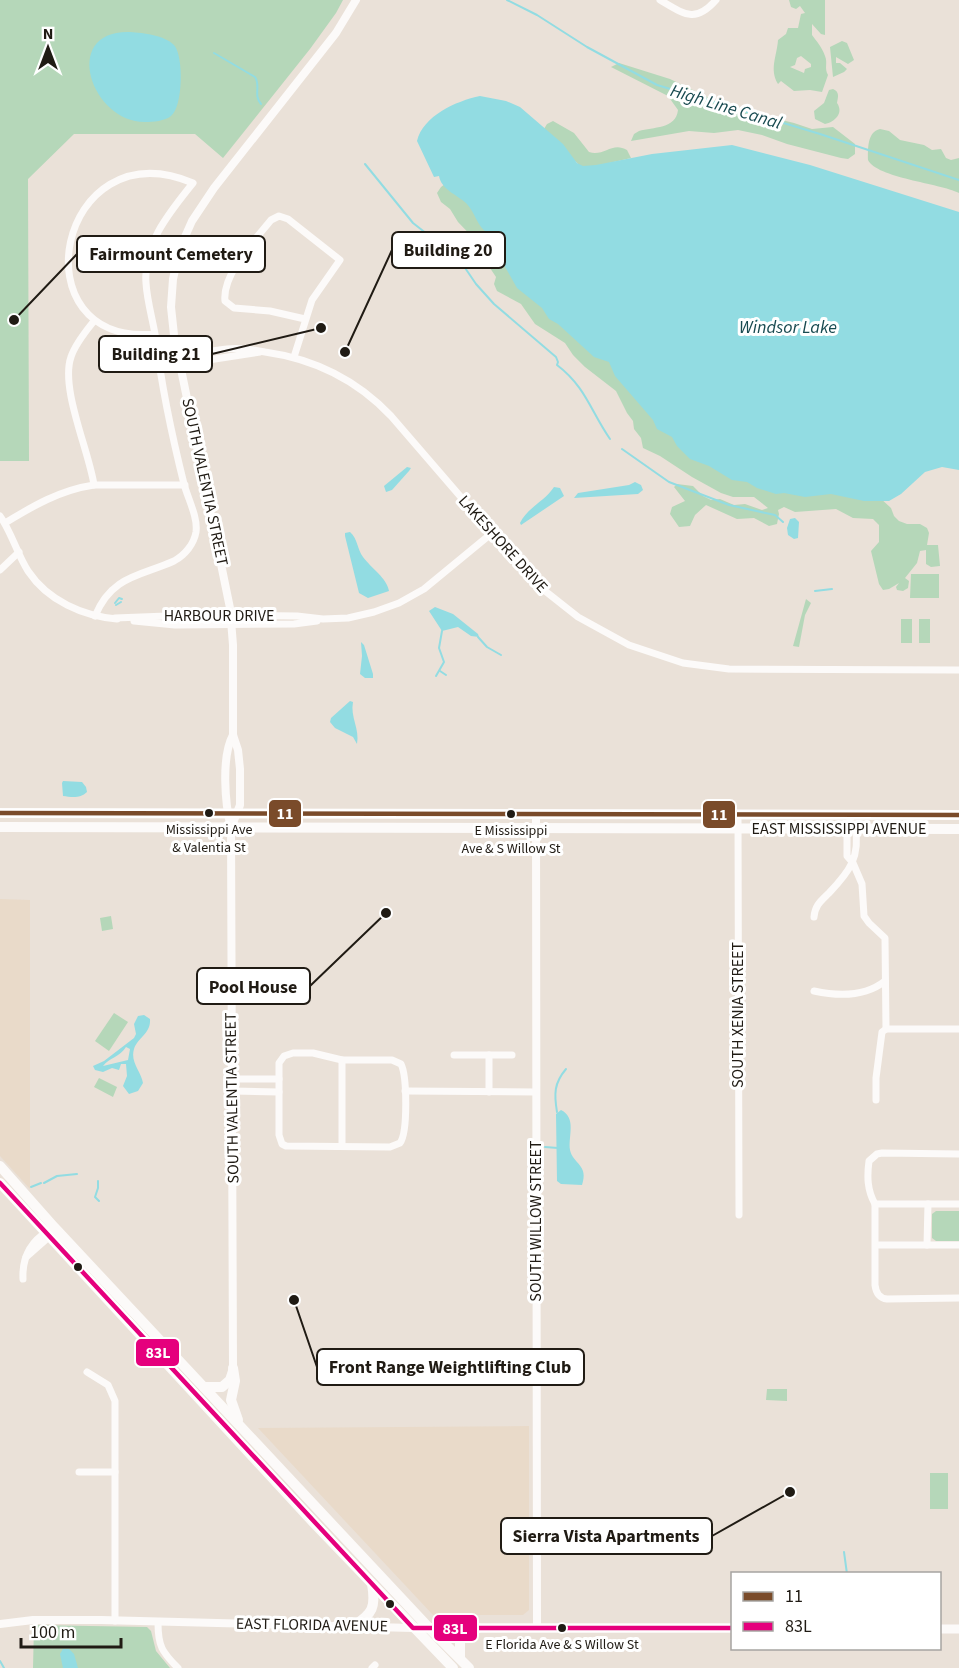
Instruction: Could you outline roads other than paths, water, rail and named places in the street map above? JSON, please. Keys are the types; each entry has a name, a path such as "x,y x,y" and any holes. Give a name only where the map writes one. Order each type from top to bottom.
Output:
{"main road":[{"name":"EAST MISSISSIPPI AVENUE","path":"0,813 959,815"},
{"name":"EAST MISSISSIPPI AVENUE","path":"0,827 959,829"},
{"path":"0,1166 50,1233 206,1406 371,1584 453,1668"},
{"path":"0,1183 204,1387 429,1628 470,1668"},
{"path":"233,1368 234,1383 231,1400 240,1426"},
{"path":"204,1387 224,1386 230,1380 233,1368"},
{"path":"206,1406 212,1406 218,1402 234,1383"},
{"path":"353,1626 366,1617 372,1609 374,1598 371,1584"},
{"name":"EAST FLORIDA AVENUE","path":"413,1628 731,1628"},
{"path":"460,1658 460,1640 478,1628"},
{"path":"941,1629 959,1629"}],"street":[{"name":"SOUTH VALENTIA STREET","path":"233,1368 233,1079 230,1017 233,814 227,755 233,735 231,620 226,585 172,325 171,293 177,258 188,228 214,188 336,33 356,0"},
{"path":"660,0 691,15 699,15 716,0"},
{"path":"95,616 106,598 125,580 177,559 190,547 196,531 196,520 185,485 163,393 156,334 146,286 148,257 166,218 193,183 170,174 142,174 117,181 95,196 79,215 70,242 69,272 76,296 94,321 119,333 156,334"},
{"path":"294,357 305,319 317,291 340,260 288,219 279,216 271,220 237,265 225,301 231,307 270,311 305,319"},
{"path":"94,321 71,355 69,373 72,403 94,485"},
{"name":"LAKESHORE DRIVE","path":"179,362 189,363 263,351 294,357 335,373 353,383 375,400 397,423 537,585 578,617 622,642 668,659 735,670 959,670"},
{"path":"5,523 54,496 80,487 185,485"},
{"name":"HARBOUR DRIVE","path":"0,516 30,574 48,591 74,609 95,616 170,625 231,620"},
{"name":"HARBOUR DRIVE","path":"115,618 165,616 179,613 231,620 294,624 367,614 412,597 438,580 492,533"},
{"path":"0,570 19,552"},
{"name":"SOUTH VALENTIA STREET","path":"233,735 240,763 240,802 233,814"},
{"name":"SOUTH WILLOW STREET","path":"536,813 537,1628"},
{"name":"SOUTH XENIA STREET","path":"738,814 739,1215"},
{"path":"852,814 847,856 853,863 862,884 864,916 868,923 885,938 886,1029"},
{"path":"814,916 815,907 853,863"},
{"path":"814,991 829,994 856,993 878,986 885,981"},
{"path":"876,1100 879,1045 882,1032 886,1029 959,1029"},
{"path":"293,1053 313,1053 342,1060 392,1060 401,1064 405,1073 405,1133 400,1143 390,1147 286,1146 282,1144 279,1135 279,1063 284,1056 293,1053"},
{"path":"454,1055 512,1055"},
{"path":"489,1055 489,1092"},
{"path":"342,1060 342,1146"},
{"path":"233,1079 279,1079"},
{"path":"233,1091 279,1092"},
{"path":"405,1091 536,1092"},
{"path":"959,1154 877,1154 869,1161 868,1170 869,1194 875,1204 875,1290 883,1299 959,1298"},
{"path":"875,1204 959,1204"},
{"path":"927,1245 928,1204"},
{"path":"23,1279 23,1266 29,1249 50,1233"},
{"path":"876,1245 959,1245"},
{"path":"87,1372 105,1382 113,1394 115,1621"},
{"path":"79,1472 115,1472"},
{"name":"EAST FLORIDA AVENUE","path":"0,1624 33,1620 413,1628"},
{"path":"158,1623 160,1646 165,1656 178,1668"}],"water":[{"path":"130,32 165,39 174,45 177,51 181,70 180,92 175,111 166,119 145,122 126,118 110,108 98,93 91,76 90,60 95,45 108,35"},
{"name":"Windsor Lake","path":"480,96 506,101 520,107 563,144 577,163 583,166 652,154 732,145 810,165 959,212 959,470 942,467 925,472 901,494 889,501 864,501 831,494 805,497 784,493 776,494 747,482 732,480 709,466 690,459 677,446 672,437 657,429 653,420 615,376 609,362 594,357 517,288 500,254 492,246 489,234 481,227 469,207 443,185 439,176 434,177 417,141 420,132 433,117 442,111"},
{"path":"407,467 411,468 392,490 386,492 384,486"},
{"path":"635,482 641,485 643,490 638,494 574,498 578,493 629,485"},
{"path":"554,487 560,488 564,496 521,525 527,513"},
{"path":"795,518 799,522 798,538 794,539 788,535 787,528 790,519"},
{"path":"350,532 363,557 382,577 389,591 368,598 359,593 345,536 345,533"},
{"path":"435,607 453,614 479,637 471,636 458,627 442,631 429,611"},
{"path":"361,642 364,645 373,678 365,678 360,674"},
{"path":"350,701 353,702 357,744 353,737 335,728 330,722 331,718"},
{"path":"63,781 82,782 87,792 78,797 63,796"},
{"path":"144,1015 150,1019 150,1024 136,1045 133,1054 143,1083 138,1091 129,1094 123,1086 127,1076 126,1064 121,1064 119,1070 112,1068 103,1072 95,1070 93,1066 104,1061 134,1038 136,1034 134,1024 138,1016","holes":["126,1047 130,1049 128,1060 103,1066"]},
{"path":"561,1110 569,1118 570,1150 584,1173 582,1185 561,1184 557,1181 556,1114"},
{"path":"63,1649 69,1649 74,1654 78,1668 63,1668 60,1654"}],"waterway":[{"name":"High Line Canal","path":"507,0 657,85 820,134 959,180"},
{"path":"214,53 255,77 261,104"},
{"path":"365,164 413,223 459,259 476,284 494,304 556,357 557,365 582,391 610,439"},
{"path":"622,449 669,482 729,505 775,515 783,522"},
{"path":"815,591 832,589"},
{"path":"115,603 119,598 122,599"},
{"path":"116,605 121,602"},
{"path":"436,676 444,662 439,648 442,631"},
{"path":"478,637 487,647 501,655"},
{"path":"440,671 446,675"},
{"path":"557,1112 556,1089 566,1069"},
{"path":"545,1147 558,1148"},
{"path":"44,1183 57,1176 77,1174"},
{"path":"98,1181 95,1197 99,1201"},
{"path":"31,1187 41,1183"},
{"path":"607,1525 635,1552"},
{"path":"844,1552 847,1572"},
{"name":"High Line Canal","path":"0,1661 4,1668"}],"place":[{"name":"Fairmount Cemetery","path":"14,320"},
{"name":"Building 21","path":"321,328"},
{"name":"Building 20","path":"345,352"},
{"name":"Mississippi Ave & Valentia St","path":"209,813"},
{"name":"E Mississippi Ave & S Willow St","path":"511,814"},
{"name":"Pool House","path":"386,913"},
{"name":"Front Range Weightlifting Club","path":"294,1300"},
{"name":"Sierra Vista Apartments","path":"790,1492"},
{"name":"E Florida Ave & S Willow St","path":"562,1628"}]}
